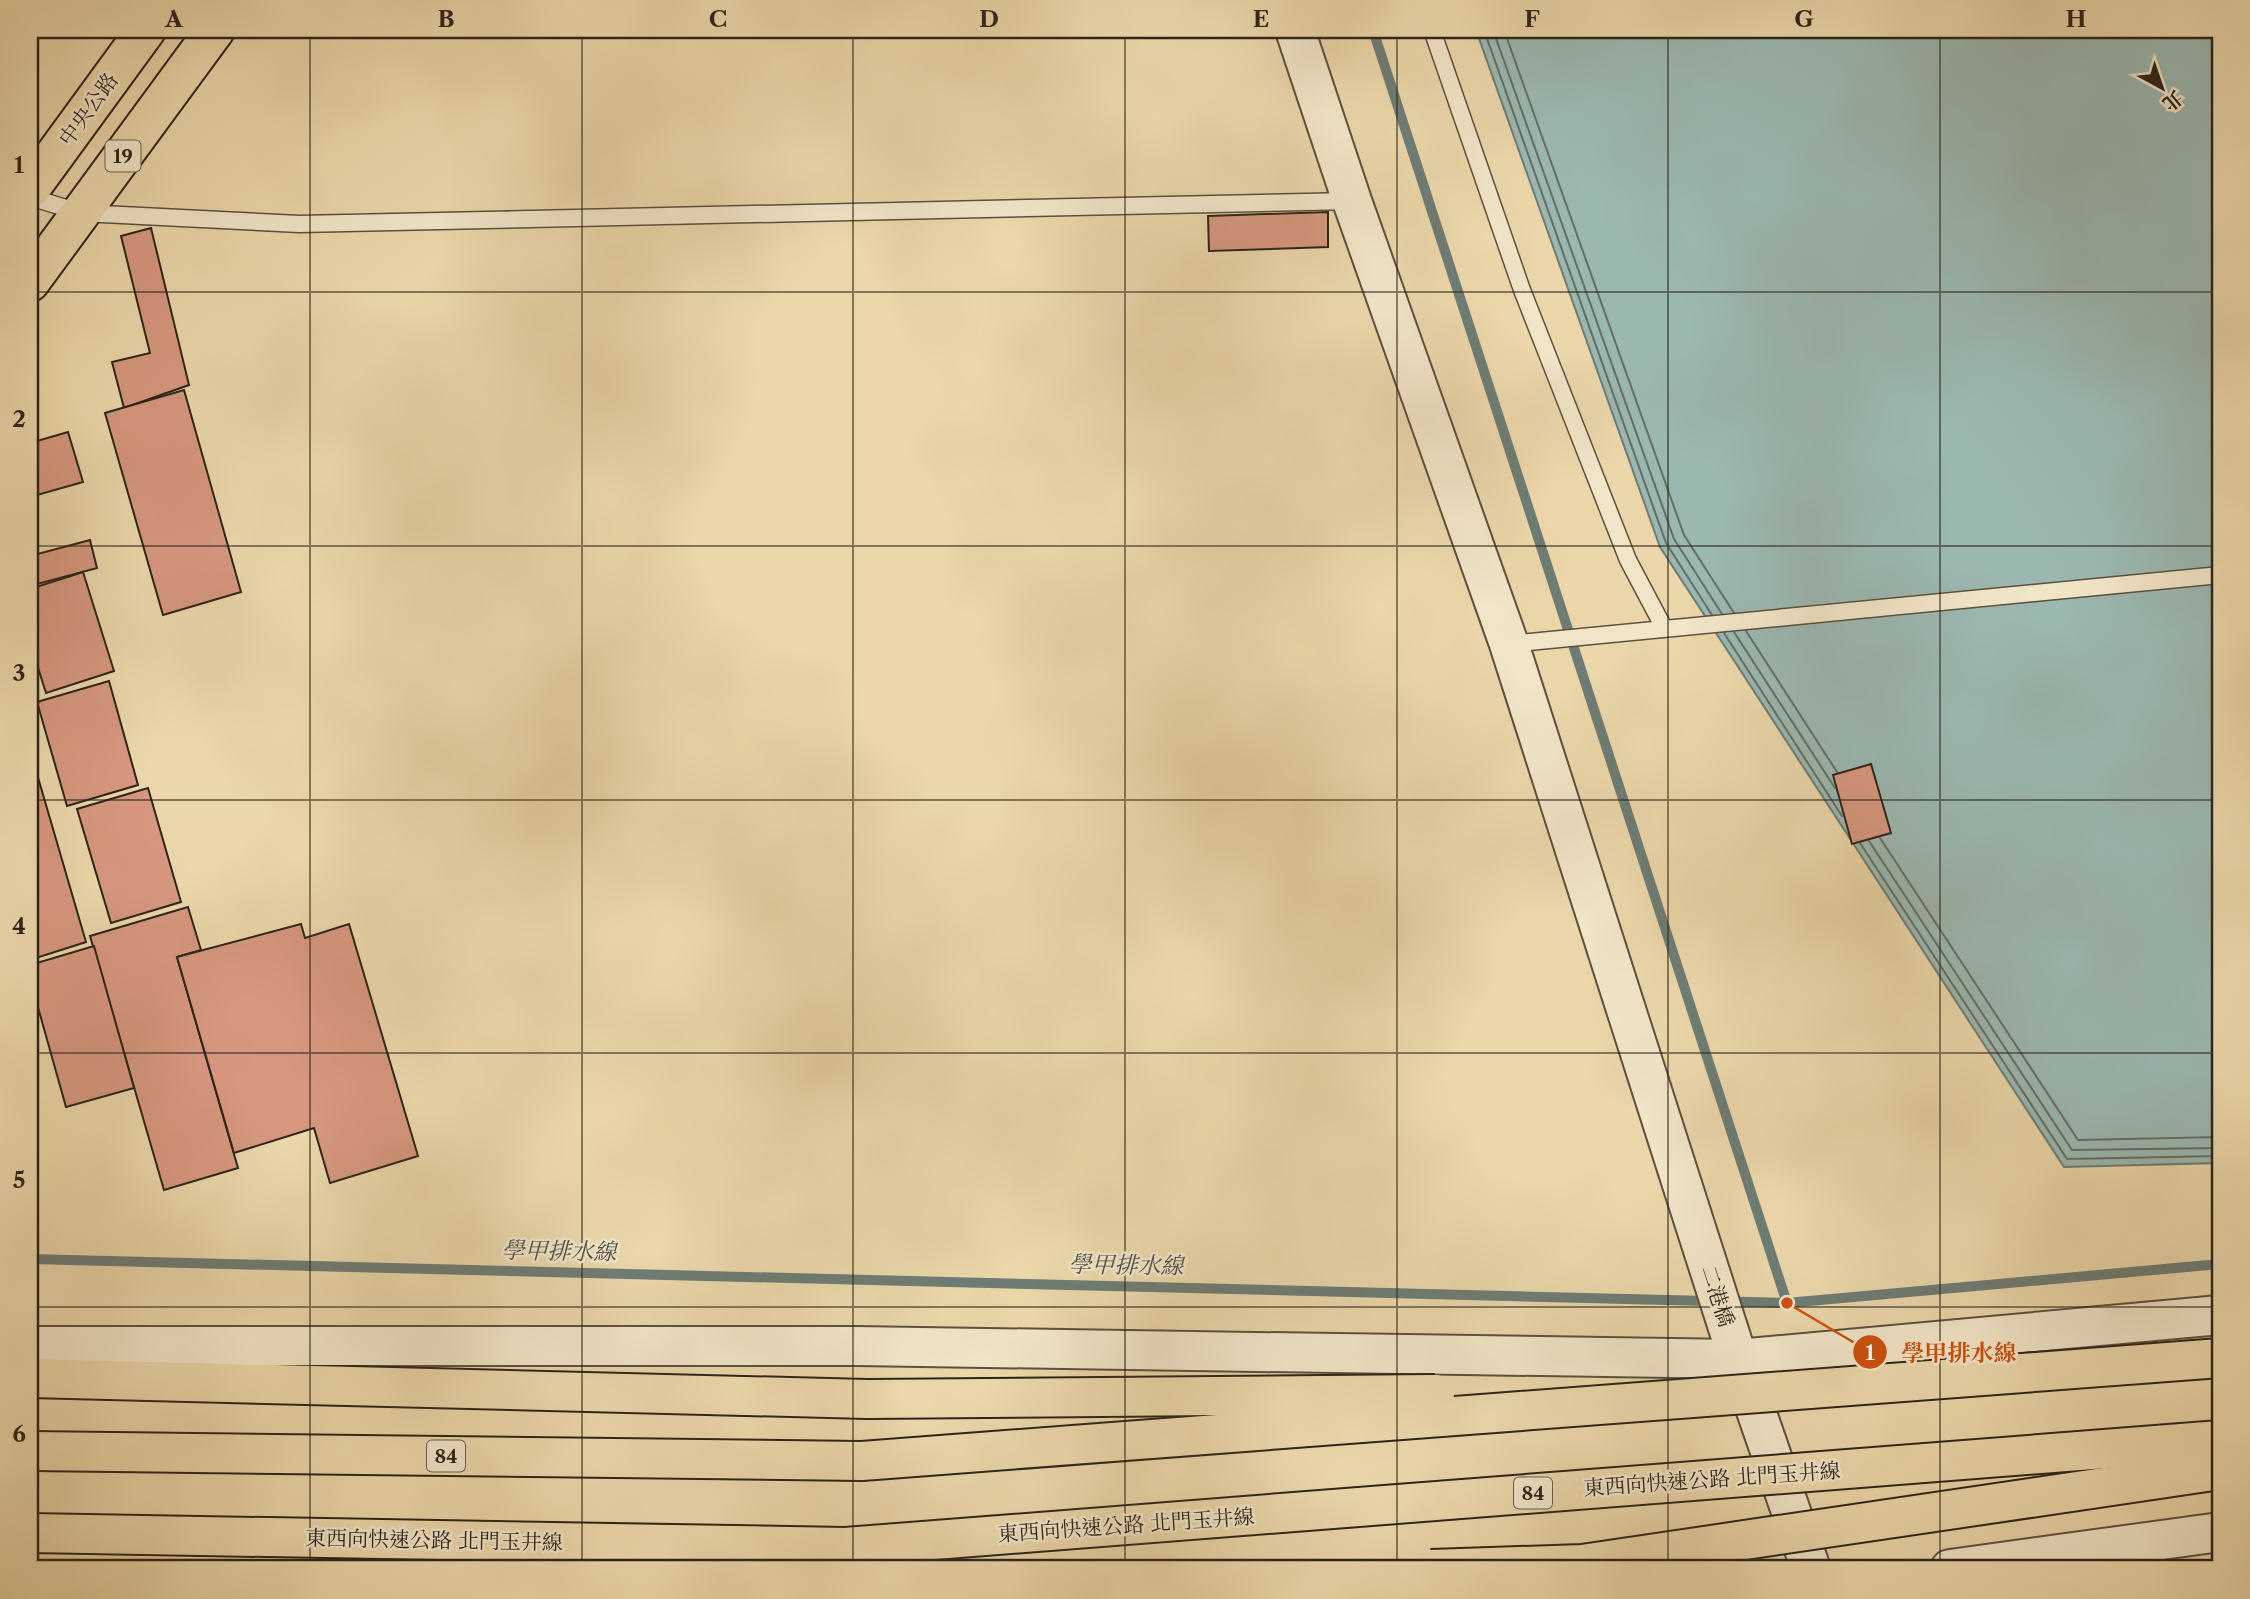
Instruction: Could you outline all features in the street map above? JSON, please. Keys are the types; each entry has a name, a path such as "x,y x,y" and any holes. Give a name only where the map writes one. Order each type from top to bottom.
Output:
{"main road":[{"name":"中央公路","path":"30,189 146,30"},
{"name":"19","path":"30,282 215,30"},
{"path":"30,1378 867,1399 1517,1393 2220,1351"},
{"name":"84","path":"30,1451 862,1461 2220,1358"},
{"name":"東西向快速公路 北門玉井線","path":"30,1533 845,1547 2220,1440"},
{"path":"1431,1569 1582,1564 2220,1470"}],"street":[{"name":"二港橋","path":"1295,30 1352,201 1509,644 1738,1359 1811,1569"},
{"path":"30,1346 856,1346 1738,1359 2220,1315"},
{"path":"1950,1569 2220,1532"}],"lane":[{"path":"1432,30 1522,290 1628,560 1664,628"},
{"path":"30,197 82,213 299,223 1352,201"},
{"path":"1509,644 2220,575"}],"water":[{"path":"1476,30 2220,30 2220,1163 2064,1167 1660,547"}],"building":[{"path":"1328,212 1328,247 1209,251 1208,216"},
{"path":"151,228 189,385 124,408 112,362 150,353 121,236"},
{"path":"184,390 241,592 163,615 105,413"},
{"path":"68,432 83,482 30,497 30,443"},
{"path":"90,540 97,568 30,586 30,556"},
{"path":"83,572 114,671 46,693 30,642 30,589"},
{"path":"109,681 138,785 67,806 37,702"},
{"path":"30,750 86,942 30,960"},
{"path":"1871,764 1891,833 1852,844 1833,775"},
{"path":"148,788 181,902 111,923 77,809"},
{"path":"188,907 201,950 177,957 238,1168 164,1190 90,936"},
{"path":"301,924 305,938 349,924 418,1156 330,1183 314,1128 234,1153 177,957"},
{"path":"94,946 134,1088 66,1107 30,979 30,965"}],"waterway":[{"path":"1373,30 1787,1303"},
{"name":"學甲排水線","path":"30,1259 1787,1303 2220,1264"}],"place":[{"name":"學甲排水線","path":"1787,1303"}]}
